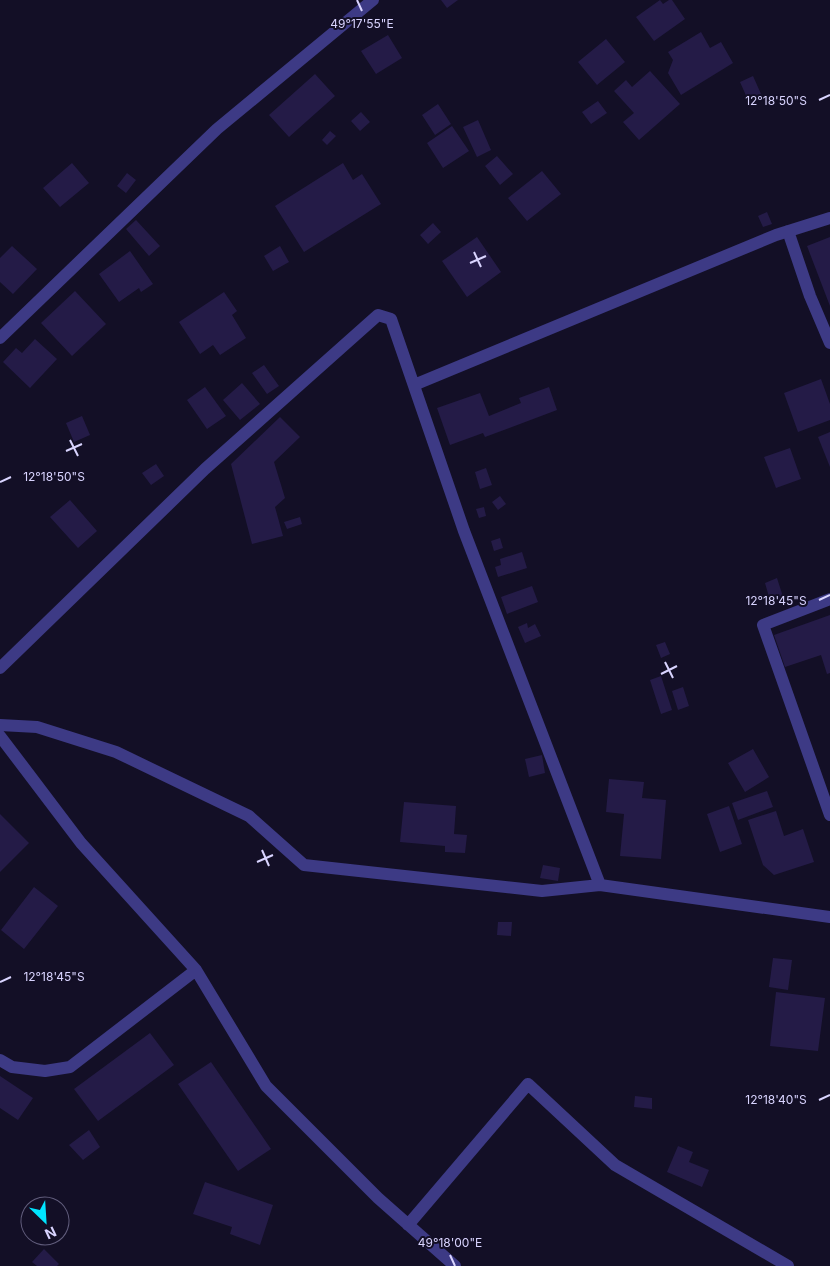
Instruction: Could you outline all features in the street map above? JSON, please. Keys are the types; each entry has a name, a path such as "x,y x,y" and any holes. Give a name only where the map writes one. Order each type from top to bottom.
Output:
{"street":[{"path":"0,338 217,130 373,0"},
{"path":"414,384 776,234 830,218"},
{"path":"788,231 810,296 830,343"},
{"path":"0,668 205,469 378,315 391,319 464,531 600,884"},
{"path":"830,599 763,625 830,815"},
{"path":"0,724 37,727 116,752 249,816 304,865 542,891 600,884 830,917"},
{"path":"0,736 81,843 196,970 266,1086 378,1198 455,1266"},
{"path":"0,1060 12,1066 45,1071 70,1068 196,970"},
{"path":"408,1224 528,1084 614,1166 788,1266"}],"building":[{"path":"441,0 458,0 447,8"},
{"path":"660,0 663,4 672,0 685,19 654,41 636,17"},
{"path":"701,32 710,48 721,42 733,63 681,95 668,73 673,60 668,52"},
{"path":"388,35 402,58 376,74 361,51"},
{"path":"606,39 625,62 597,85 578,62"},
{"path":"650,71 680,104 639,140 623,122 634,113 614,91 626,80 632,87"},
{"path":"315,74 335,96 289,137 269,115"},
{"path":"753,76 761,94 748,100 740,82"},
{"path":"598,101 607,113 591,124 582,112"},
{"path":"438,104 451,124 435,135 422,115"},
{"path":"361,112 370,122 360,131 351,121"},
{"path":"478,120 491,150 477,157 463,127"},
{"path":"452,126 469,151 443,168 427,143"},
{"path":"330,131 336,136 327,145 322,140"},
{"path":"497,156 513,174 500,185 485,166"},
{"path":"72,163 89,183 60,207 43,188"},
{"path":"343,163 353,180 362,174 381,204 304,252 275,206"},
{"path":"542,171 561,194 527,221 508,198"},
{"path":"127,173 136,180 126,193 117,186"},
{"path":"767,212 772,224 763,227 758,216"},
{"path":"136,220 160,246 149,256 126,229"},
{"path":"433,223 441,232 428,244 420,235"},
{"path":"477,237 501,272 467,297 442,261"},
{"path":"830,237 830,306 807,246"},
{"path":"12,246 37,269 13,294 0,282 0,258"},
{"path":"280,246 289,262 273,271 264,256"},
{"path":"130,251 153,284 141,292 139,288 119,302 99,274"},
{"path":"75,291 106,324 72,356 41,323"},
{"path":"224,292 237,311 232,315 246,338 220,355 213,345 200,354 179,322"},
{"path":"35,339 57,359 30,388 3,362 16,348 22,353"},
{"path":"264,365 279,386 267,394 252,373"},
{"path":"821,379 830,404 830,420 798,432 784,393"},
{"path":"242,383 260,404 240,420 223,400"},
{"path":"205,387 226,416 207,429 187,400"},
{"path":"549,387 557,410 485,437 483,433 450,445 437,408 480,393 489,416 521,403 519,398"},
{"path":"82,416 90,435 74,442 66,423"},
{"path":"280,417 300,437 274,462 285,498 275,507 283,536 252,544 231,464"},
{"path":"830,432 830,467 818,437"},
{"path":"790,448 801,479 776,488 764,457"},
{"path":"156,464 164,476 151,485 142,473"},
{"path":"486,468 492,485 480,489 475,472"},
{"path":"500,496 506,504 498,510 492,502"},
{"path":"70,500 97,531 78,548 50,517"},
{"path":"484,507 486,516 479,518 476,509"},
{"path":"300,517 302,524 287,529 284,522"},
{"path":"500,538 503,548 494,551 491,541"},
{"path":"522,552 527,568 498,577 495,567 501,565 500,559"},
{"path":"777,578 784,600 771,604 765,583"},
{"path":"532,586 538,602 507,614 501,597"},
{"path":"830,615 830,673 827,674 821,655 785,667 774,635"},
{"path":"527,623 528,628 535,624 541,636 525,643 518,627"},
{"path":"665,642 670,654 661,658 656,645"},
{"path":"661,676 672,710 661,714 650,680"},
{"path":"683,687 689,706 678,710 672,691"},
{"path":"753,749 769,777 745,792 728,763"},
{"path":"542,755 545,773 529,777 525,759"},
{"path":"609,779 644,782 642,798 666,800 661,859 620,856 624,814 606,812"},
{"path":"767,791 773,807 738,820 732,803"},
{"path":"404,802 456,806 454,834 467,835 465,853 445,852 445,846 400,842"},
{"path":"729,806 742,844 720,852 707,814"},
{"path":"776,811 784,836 803,829 814,862 774,875 763,865 748,820"},
{"path":"0,814 29,843 0,872"},
{"path":"543,865 560,868 558,881 540,878"},
{"path":"34,887 58,906 24,949 1,930"},
{"path":"498,922 512,922 511,936 497,935"},
{"path":"773,958 792,960 788,990 769,987"},
{"path":"776,992 825,998 818,1051 770,1046"},
{"path":"150,1033 174,1065 98,1121 74,1089"},
{"path":"211,1062 271,1149 238,1171 178,1084"},
{"path":"0,1076 33,1098 18,1120 0,1108"},
{"path":"635,1096 652,1098 652,1109 634,1107"},
{"path":"89,1130 100,1147 83,1160 69,1145"},
{"path":"678,1146 693,1152 689,1162 709,1170 702,1187 667,1172"},
{"path":"205,1182 273,1205 260,1245 230,1234 232,1227 193,1214"},
{"path":"44,1249 59,1264 57,1266 37,1266 32,1262"}]}
